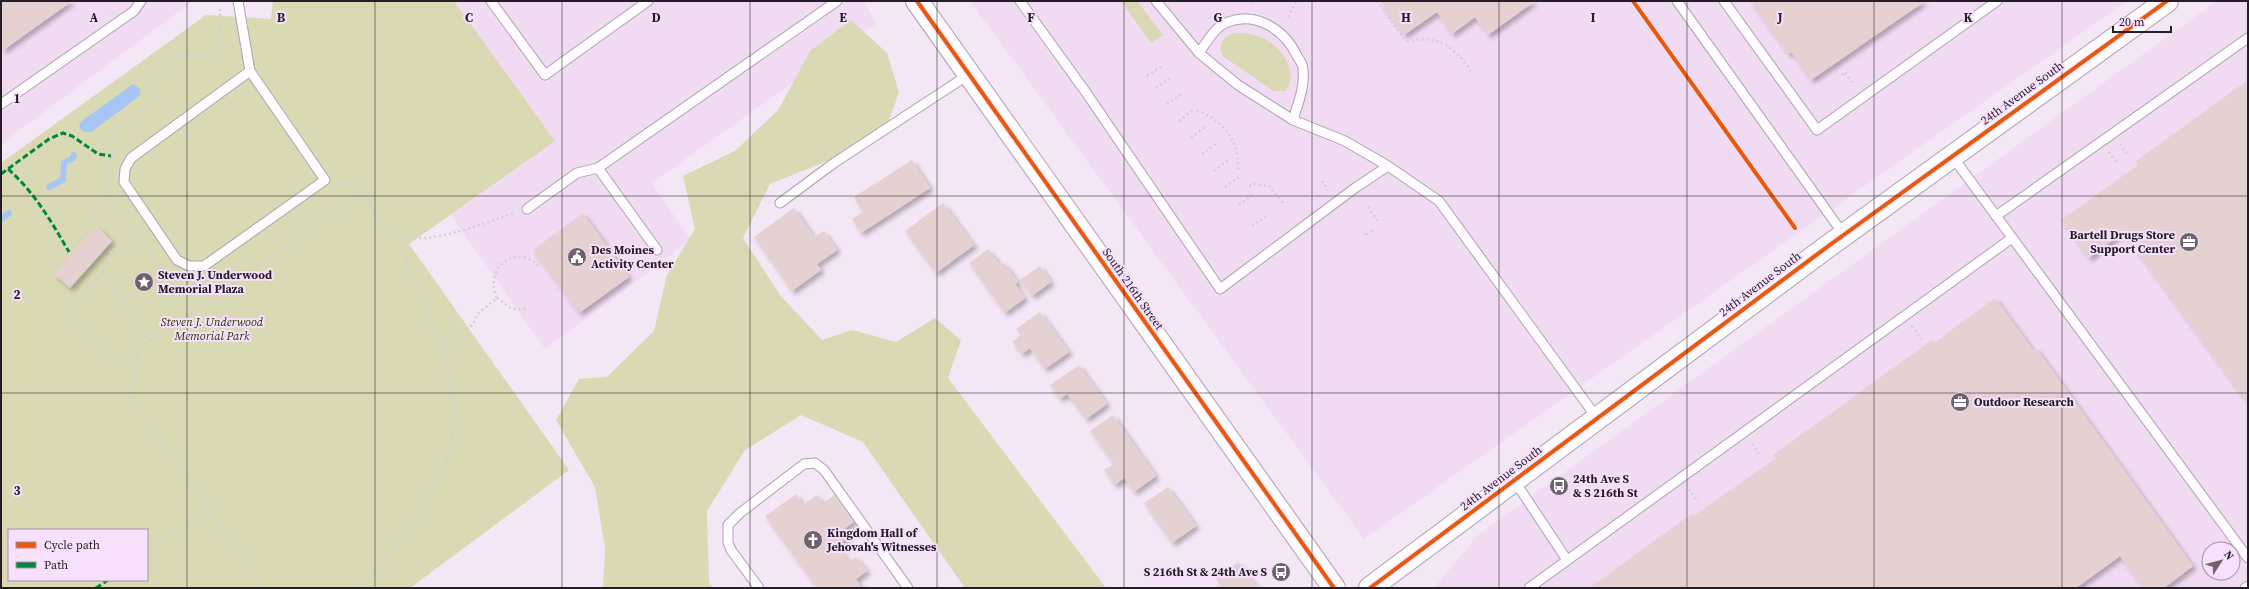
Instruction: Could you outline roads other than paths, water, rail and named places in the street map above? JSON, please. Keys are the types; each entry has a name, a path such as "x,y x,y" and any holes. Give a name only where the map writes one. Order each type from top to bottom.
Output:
{"street":[{"name":"South 216th Street","path":"917,1 968,75 1334,588"},
{"name":"24th Avenue South","path":"1370,588 1844,234 2167,1"}],"lane":[{"path":"1,104 134,11 141,1"},
{"path":"238,1 250,72 325,180 204,266 190,266 177,260 124,182 125,169 131,158 250,72"},
{"path":"491,1 545,75 648,1"},
{"path":"527,210 577,173 598,168 837,1"},
{"path":"1020,1 1085,91 1220,289 1355,188 1388,166"},
{"path":"1156,1 1199,53 1238,85 1293,120 1345,141 1388,166 1439,201 1597,418"},
{"path":"1677,1 1844,234"},
{"path":"1724,1 1817,130 1997,1"},
{"path":"1199,53 1214,31 1226,22 1243,18 1265,22 1283,35 1293,46 1303,67 1304,82 1293,120"},
{"path":"1996,216 2248,38"},
{"path":"780,203 834,163 968,75"},
{"path":"1952,156 2248,558"},
{"path":"598,168 657,250"},
{"path":"1529,588 2012,238"},
{"path":"759,588 731,550 728,542 728,525 740,513 804,464 815,463 824,470 908,588"},
{"path":"1514,480 1567,560"}],"water":[{"path":"133,84 140,89 140,95 137,98 91,132 84,132 80,128 79,125 83,120"}],"waterway":[{"path":"49,187 63,180 64,163 73,158 74,155"},
{"path":"1,219 9,213"}],"place":[{"name":"Bartell Drugs Store Support Center","path":"2189,242"},
{"name":"Des Moines Activity Center","path":"577,257"},
{"name":"Steven J. Underwood Memorial Plaza","path":"144,282"},
{"name":"Outdoor Research","path":"1960,402"},
{"name":"24th Ave S & S 216th St","path":"1559,486"},
{"name":"Kingdom Hall of Jehovah's Witnesses","path":"813,540"},
{"name":"S 216th St & 24th Ave S","path":"1281,572"}],"park label":[{"name":"Steven J. Underwood Memorial Park","path":"212,329"}]}
